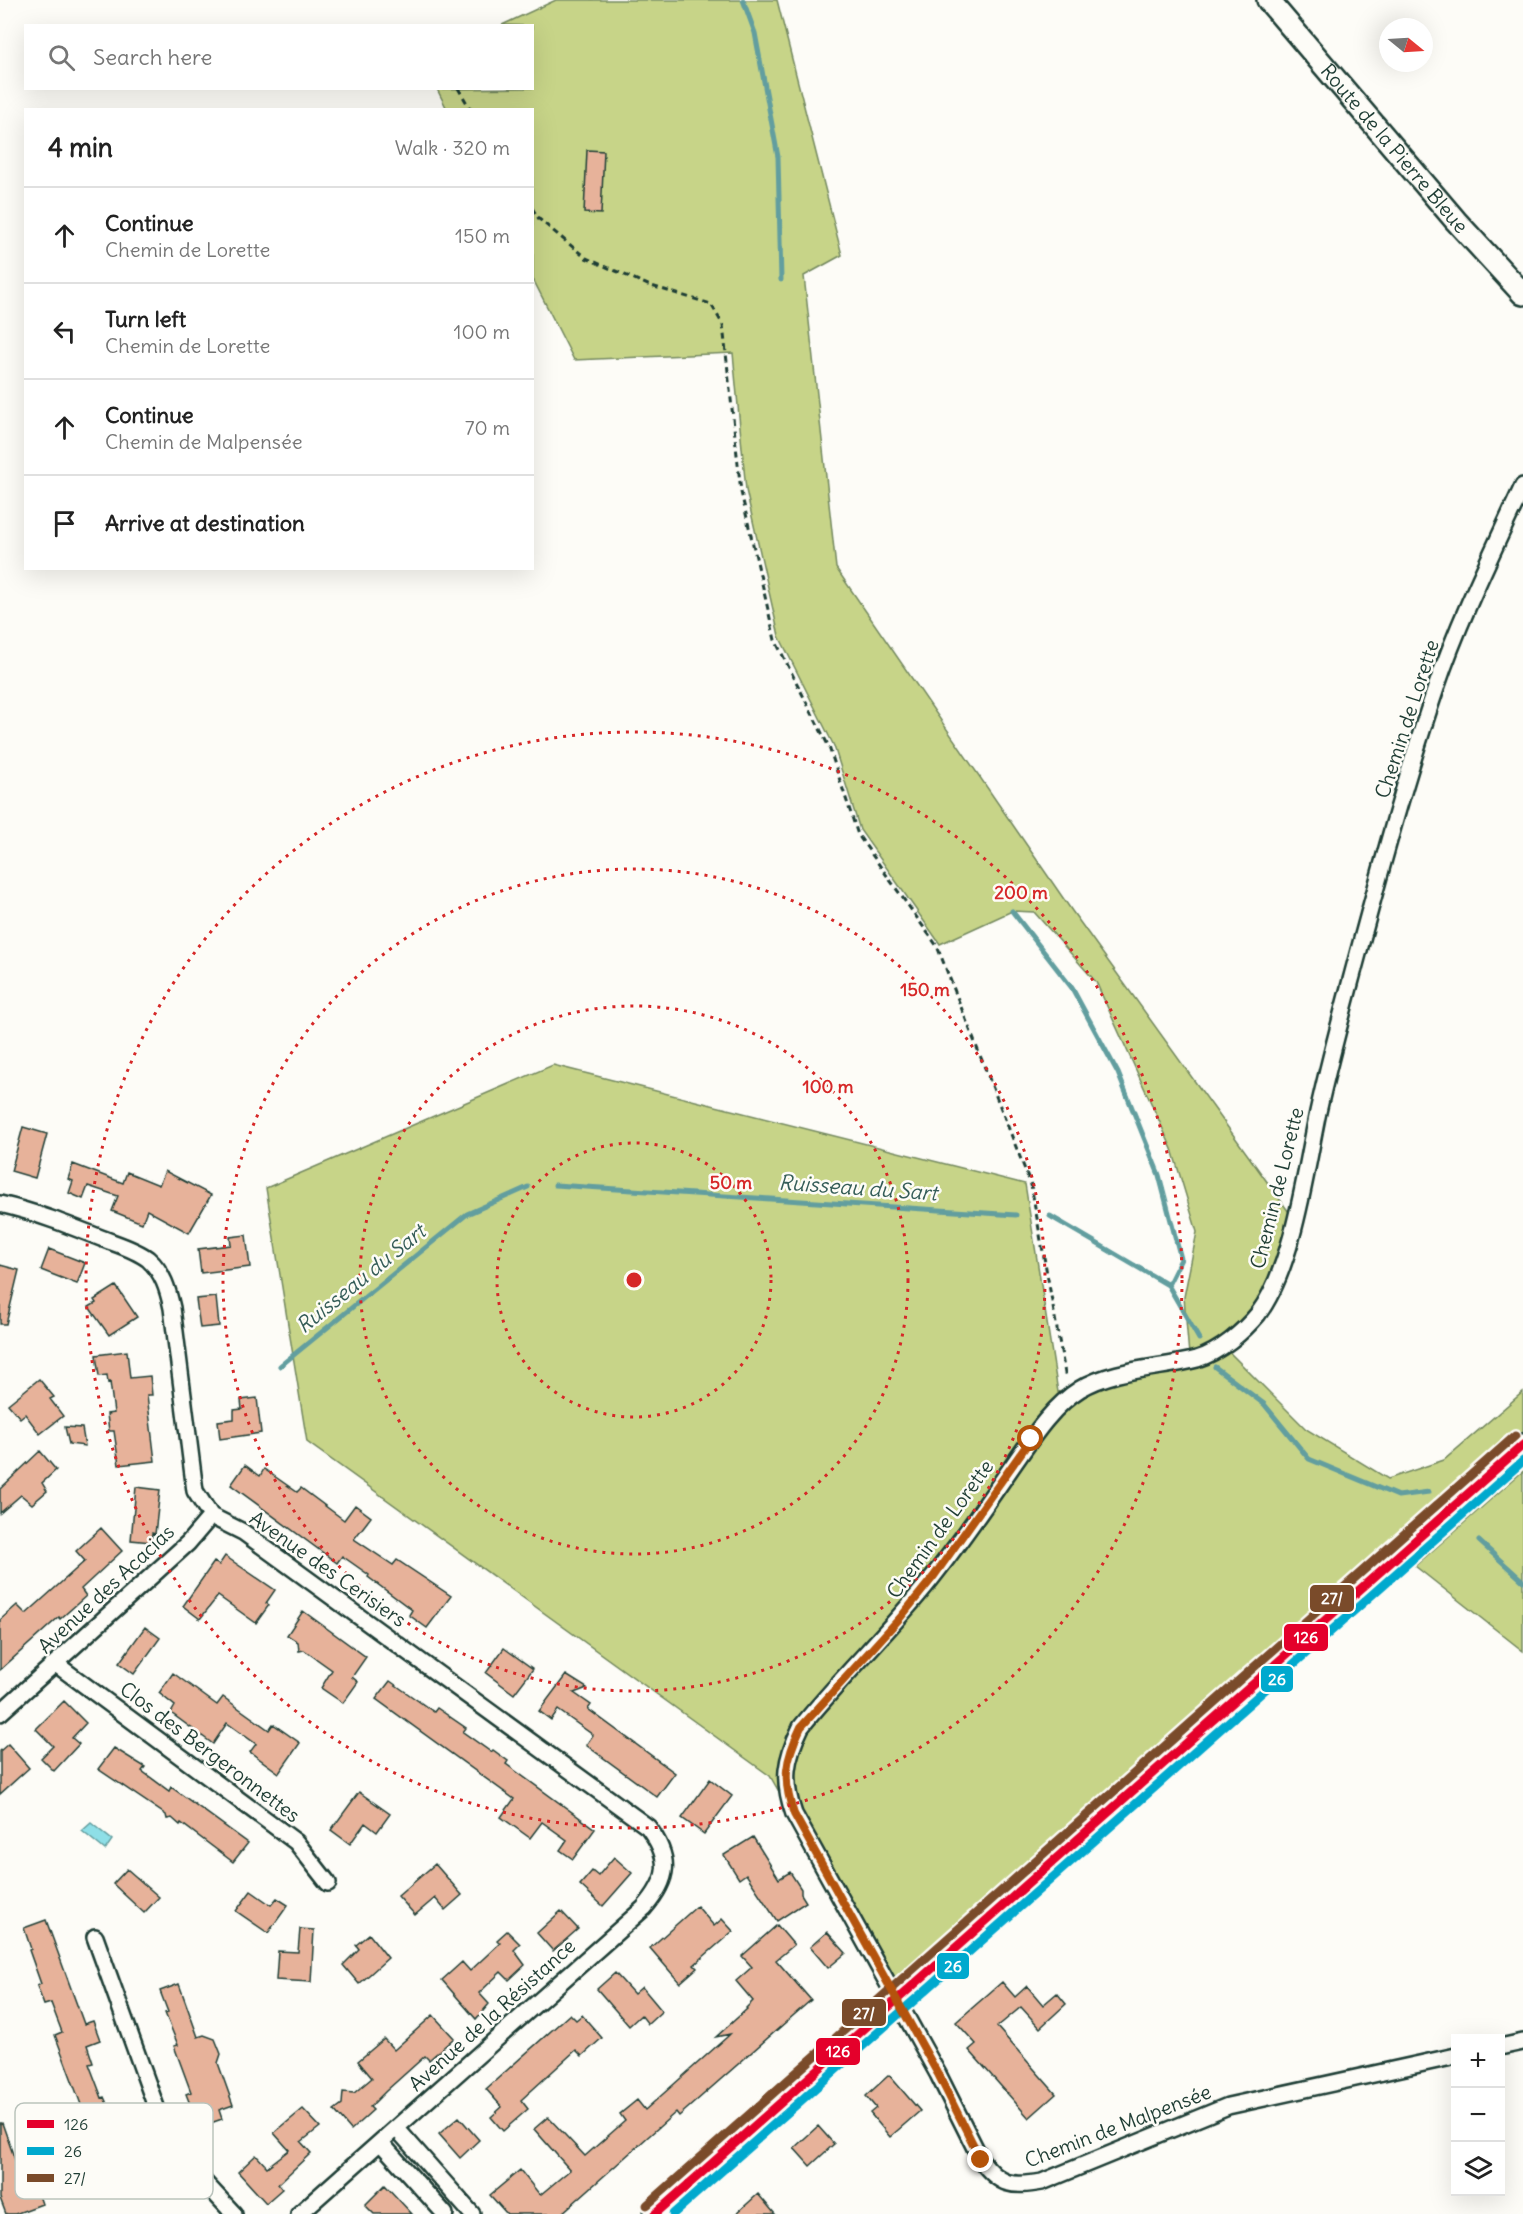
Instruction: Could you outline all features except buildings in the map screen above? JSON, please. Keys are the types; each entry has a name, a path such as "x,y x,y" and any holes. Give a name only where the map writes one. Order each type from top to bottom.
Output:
{"main road":[{"name":"Route de la Pierre Bleue","path":"1268,0 1456,220 1523,294"},
{"path":"655,2214 1523,1445"}],"street":[{"name":"Chemin de Lorette","path":"897,2000 794,1814 786,1782 791,1748 801,1727 907,1610 934,1576 1049,1417 1079,1389 1121,1374 1197,1359 1210,1353 1240,1332 1258,1313 1272,1290 1291,1235 1328,1069 1415,755 1451,649 1523,486"},
{"path":"0,1204 31,1211 129,1249 147,1259 159,1273 166,1286 172,1308 195,1491 211,1516"},
{"name":"Avenue des Acacias","path":"0,1713 188,1543 211,1516"},
{"name":"Avenue des Cerisiers","path":"211,1516 243,1532 648,1827"},
{"name":"Clos des Bergeronnettes","path":"56,1664 296,1842 328,1883"},
{"name":"Avenue de la Résistance","path":"299,2214 644,1908 659,1891 664,1875 664,1858 659,1842 648,1827"},
{"path":"95,1936 154,2103"},
{"name":"Chemin de Malpensée","path":"897,2000 938,2074 981,2160 998,2179 1011,2186 1042,2182 1228,2106 1451,2057"},
{"path":"1505,2046 1523,2042"},
{"path":"397,2129 472,2214"},
{"path":"381,2143 445,2214"},
{"path":"213,2191 234,2214"}],"path":[{"path":"459,90 470,108"},
{"path":"534,211 540,219 586,258 648,285 711,304 723,325 741,492 775,640 829,747 858,835 936,946 1031,1185 1069,1399"}],"green space":[{"path":"556,0 777,0 842,255 804,276 836,568 1072,911 1291,1215 1282,1251 1261,1301 1251,1316 1223,1340 1189,1355 1184,1297 1197,1232 1172,1149 1096,982 1034,912 1012,911 940,944 860,830 834,746 779,636 746,490 733,353 574,360 534,281 534,108 446,108 438,90 534,90 534,24 504,24"},
{"path":"553,1065 1025,1184 1058,1392 1189,1365 1227,1350 1306,1429 1388,1479 1444,1460 1523,1392 1523,1433 898,1985 826,1874 770,1776 307,1442 266,1188"},
{"path":"1523,1471 1523,1651 1415,1566"}],"water":[{"path":"91,1823 112,1840 105,1850 82,1831"}],"waterway":[{"path":"743,0 755,33 778,157 781,280"},
{"path":"1012,911 1072,988 1118,1073 1159,1175 1181,1259 1168,1285"},
{"name":"Ruisseau du Sart","path":"555,1185 1016,1215"},
{"name":"Ruisseau du Sart","path":"280,1366 467,1214 528,1187"},
{"name":"Ruisseau du Sart","path":"1050,1216 1168,1285 1199,1339"},
{"name":"Ruisseau du Sart","path":"1215,1367 1264,1404 1309,1459 1398,1496 1429,1492"},
{"name":"Ruisseau du Sart","path":"1479,1541 1523,1581"}],"transit line":[{"name":"27/","path":"647,2205 1515,1436"},
{"name":"126","path":"655,2214 1523,1445"},
{"name":"26","path":"673,2214 1523,1461"}],"route":[{"path":"981,2160 938,2074 794,1814 788,1796 787,1766 791,1748 801,1727 814,1710 900,1618 934,1576 1031,1439"}]}
